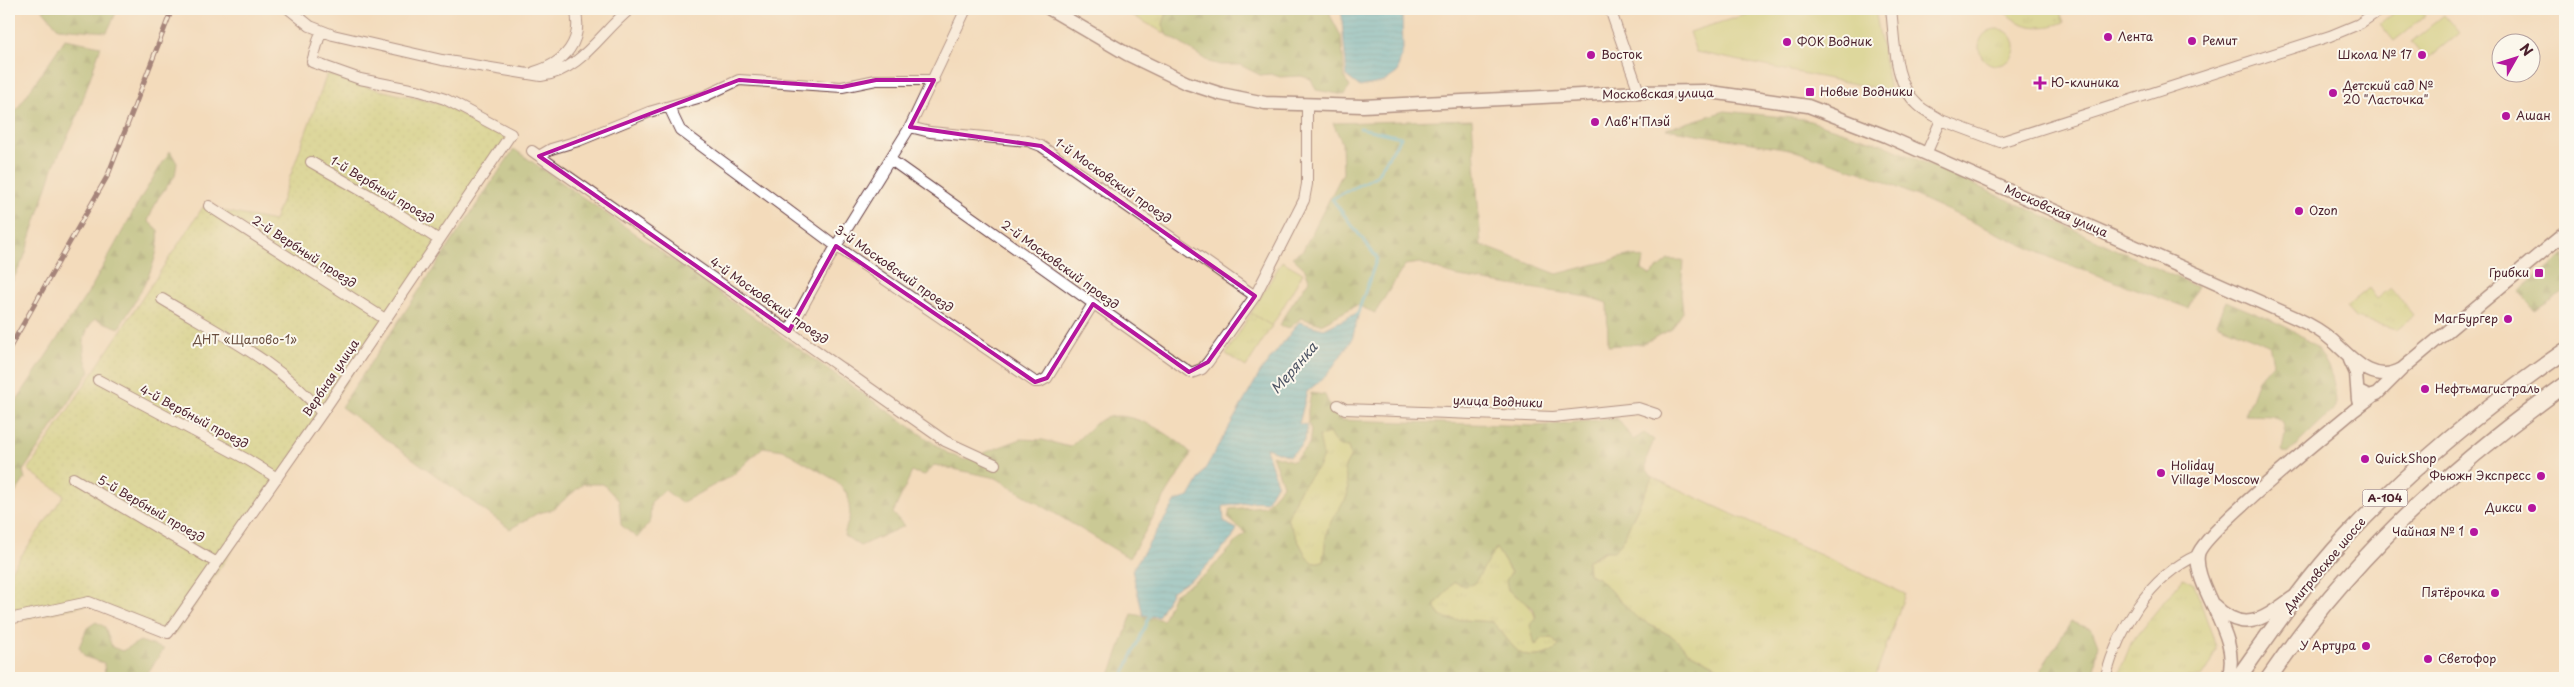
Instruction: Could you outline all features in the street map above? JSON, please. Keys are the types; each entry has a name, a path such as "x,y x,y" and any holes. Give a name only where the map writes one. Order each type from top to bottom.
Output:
{"highway":[{"name":"Дмитровское шоссе","path":"2238,678 2300,592 2345,538 2399,483 2487,408 2565,351"},
{"name":"Дмитровское шоссе","path":"2269,678 2324,606 2367,556 2421,502 2524,414 2565,385"}],"main road":[{"name":"Московская улица","path":"1050,9 1127,54 1187,83 1221,94 1265,103 1307,106 1363,106 1639,92 1704,92 1793,103 1820,109 2296,318 2332,340 2349,358 2363,369 2374,372"},
{"path":"2198,555 2206,540 2228,518 2565,233"},
{"name":"Московская улица","path":"2349,358 2354,366 2358,386"},
{"path":"2353,411 2358,403 2358,386 2363,372 2393,374 2402,369"},
{"path":"2358,386 2366,396 2377,392 2382,380 2374,372"},
{"name":"А-104","path":"2198,555 2198,566 2228,644 2231,658 2228,678"},
{"name":"А-104","path":"2211,601 2230,618 2250,622 2272,612 2300,592"}],"street":[{"path":"289,9 299,19 321,31 442,60 541,76 564,70 580,59 630,9"},
{"path":"521,74 542,70 567,54 577,33 575,9"},
{"path":"789,331 836,246 910,127 934,80 966,9"},
{"path":"1610,9 1639,92"},
{"path":"1891,9 1900,74 1906,91 1918,106 1941,120 2000,142 2330,36 2359,24 2381,9"},
{"name":"Вербная улица","path":"9,619 89,602 168,633 322,413 511,134 444,99 420,91 360,79 312,62 321,31"},
{"path":"669,107 739,80 842,87 876,80 934,80"},
{"path":"1255,296 1304,200 1307,184 1307,106"},
{"name":"4-й Московский проезд","path":"669,107 649,112 578,141 536,154 945,440 995,464"},
{"name":"3-й Московский проезд","path":"669,107 680,130 836,246 1035,382 1040,382 1047,378 1093,304"},
{"path":"1926,154 1941,120"},
{"name":"1-й Московский проезд","path":"910,127 930,132 1028,141 1041,146 1255,296"},
{"name":"2-й Московский проезд","path":"891,160 1189,372 1202,368 1255,296"},
{"name":"1-й Вербный проезд","path":"311,162 439,240"},
{"name":"2-й Вербный проезд","path":"209,206 386,319"},
{"path":"162,300 283,373 308,395 322,413"},
{"name":"4-й Вербный проезд","path":"98,380 248,460 277,478"},
{"name":"улица Водники","path":"1338,405 1345,409 1553,417 1638,408 1656,414"},
{"name":"5-й Вербный проезд","path":"73,478 217,562"},
{"path":"2105,678 2112,654 2131,614 2146,596 2178,566 2198,555"}],"highlighted area":[{"path":"739,80 842,87 876,80 934,80 910,127 1041,146 1255,296 1208,362 1189,372 1093,304 1047,378 1035,382 836,246 789,331 539,156"}],"green space":[{"path":"42,9 118,9 107,32 58,28"},
{"path":"1121,9 1168,9 1163,24 1166,34"},
{"path":"1168,9 1196,9 1207,16 1215,9 1332,9 1330,15 1341,36 1345,79 1350,87 1344,95 1316,90 1311,79 1301,76 1280,77 1271,74 1260,75 1240,65 1220,65 1209,62 1166,34 1163,24"},
{"name":"ФОК Водник","path":"1764,9 1875,9 1890,91 1696,52 1689,32"},
{"path":"2002,9 2059,9 2064,22 2056,25 2031,26 2015,20"},
{"path":"2399,9 2420,9 2425,16 2394,41 2380,24"},
{"path":"2444,15 2459,33 2426,60 2411,42"},
{"path":"1997,29 2010,34 2015,47 2010,60 1997,65 1984,60 1979,47 1984,34"},
{"path":"65,39 101,46 76,119 54,165 24,258 9,288 9,121"},
{"name":"ДНТ «Щапово-1»","path":"327,74 375,89 441,104 510,140 176,633 86,605 9,622 9,573 64,495 28,470 203,207 274,221"},
{"path":"1725,111 1804,119 1882,144 2049,218 2197,287 2188,308 2058,261 1872,176 1789,149 1666,129"},
{"path":"1472,119 1481,245 1557,274 1631,255 1644,259 1642,270 1650,275 1668,260 1683,260 1681,294 1683,312 1672,329 1642,344 1608,346 1607,303 1588,297 1459,277 1420,263 1405,265 1375,313 1357,305 1321,324 1301,318 1288,329 1280,326 1284,316 1309,280 1305,269 1292,257 1303,250 1343,173 1342,143 1333,123"},
{"path":"514,149 949,454 965,460 1021,439 1043,440 1070,447 1099,421 1110,417 1122,416 1135,419 1161,430 1191,453 1189,458 1129,558 996,478 934,465 925,475 912,472 893,513 904,526 860,546 844,535 850,515 848,495 835,480 783,450 763,447 733,475 681,503 665,490 651,502 650,522 637,538 621,525 619,501 603,484 583,484 552,510 538,513 510,529 341,407"},
{"path":"170,151 177,163 175,176 158,198 148,221 158,230 156,255 152,268 119,328 95,319 90,325 85,337 84,350 90,371 23,471 25,479 9,502 9,412 91,288 142,196"},
{"path":"2565,254 2565,291 2534,310 2519,291"},
{"path":"1282,261 1303,273 1272,326 1251,313"},
{"path":"2369,288 2377,299 2391,288 2413,315 2397,329 2356,318 2346,307"},
{"path":"2226,301 2302,336 2316,348 2327,364 2334,383 2336,407 2287,454 2282,451 2285,433 2283,423 2272,416 2245,415 2258,380 2273,363 2269,345 2216,323"},
{"path":"1251,313 1272,326 1246,367 1226,354"},
{"path":"1311,393 1325,395 1331,409 1341,420 1537,426 1617,418 1633,440 1644,433 1654,440 1647,457 1646,468 1652,477 1621,543 1614,551 1604,551 1587,561 1588,574 1598,578 1636,617 1673,637 1689,652 1739,678 1109,678 1132,614 1163,620 1174,594 1206,574 1245,533 1228,518 1230,509 1265,506 1283,485 1272,455 1293,461 1309,445 1311,430 1308,422","holes":["1329,433 1337,444 1348,447 1351,456 1344,469 1348,494 1329,526 1323,561 1314,563 1306,556 1287,519 1299,490 1319,466 1323,456 1319,436","1496,548 1511,572 1506,581 1508,590 1533,608 1536,617 1530,625 1535,645 1543,638 1552,638 1559,646 1551,652 1540,656 1524,655 1515,649 1492,622 1449,619 1439,615 1435,605 1454,582 1464,586 1474,584"]},
{"path":"1329,433 1348,447 1351,456 1344,469 1348,494 1329,526 1323,561 1314,563 1306,556 1287,519 1299,490 1319,466 1319,436"},
{"path":"1652,477 1905,594 1875,678 1739,678 1689,652 1673,637 1636,617 1598,578 1588,574 1587,561 1621,543"},
{"path":"1496,547 1511,573 1508,590 1525,602 1533,612 1536,624 1536,645 1543,638 1552,638 1559,646 1551,652 1540,656 1524,655 1515,649 1492,622 1449,619 1439,615 1435,605 1454,582 1474,583"},
{"path":"2183,578 2194,584 2216,646 2212,662 2202,677 2117,678 2132,641"},
{"path":"96,622 105,627 112,647 122,651 140,641 164,649 144,678 105,678 104,663 85,657 79,647 87,628"},
{"path":"2071,622 2092,629 2098,645 2093,678 2041,678 2041,669"}],"water":[{"path":"1341,9 1402,9 1403,49 1397,73 1384,82 1360,87 1347,77"},
{"path":"1359,312 1352,340 1327,375 1307,392 1299,424 1307,425 1303,443 1289,456 1266,448 1277,483 1266,502 1256,501 1223,506 1224,522 1237,529 1232,539 1199,574 1172,591 1158,617 1143,615 1132,570 1176,501 1189,497 1261,371 1299,322 1324,329"}],"waterway":[{"name":"Мерянка","path":"1357,315 1377,258 1332,199 1376,176 1401,137 1360,128"},
{"name":"Мерянка","path":"1122,678 1151,613"}],"railway":[{"path":"9,349 108,175 172,9"}],"place":[{"name":"Лента","path":"2108,37"},
{"name":"Ремит","path":"2192,41"},
{"name":"ФОК Водник","path":"1787,42"},
{"name":"Восток","path":"1591,55"},
{"name":"Школа № 17","path":"2422,55"},
{"name":"Ю-клиника","path":"2040,83"},
{"name":"Новые Водники","path":"1810,92"},
{"name":"Детский сад № 20 \"Ласточка\"","path":"2333,93"},
{"name":"Ашан","path":"2506,116"},
{"name":"Лав'н'Плэй","path":"1595,122"},
{"name":"Ozon","path":"2299,211"},
{"name":"Грибки","path":"2539,273"},
{"name":"МагБургер","path":"2508,319"},
{"name":"Нефтьмагистраль","path":"2425,389"},
{"name":"QuickShop","path":"2365,459"},
{"name":"Holiday Village Moscow","path":"2161,473"},
{"name":"Фьюжн Экспресс","path":"2541,476"},
{"name":"Дикси","path":"2532,508"},
{"name":"Чайная № 1","path":"2474,532"},
{"name":"Пятёрочка","path":"2495,593"},
{"name":"У Артура","path":"2366,646"},
{"name":"Светофор","path":"2428,659"}]}
